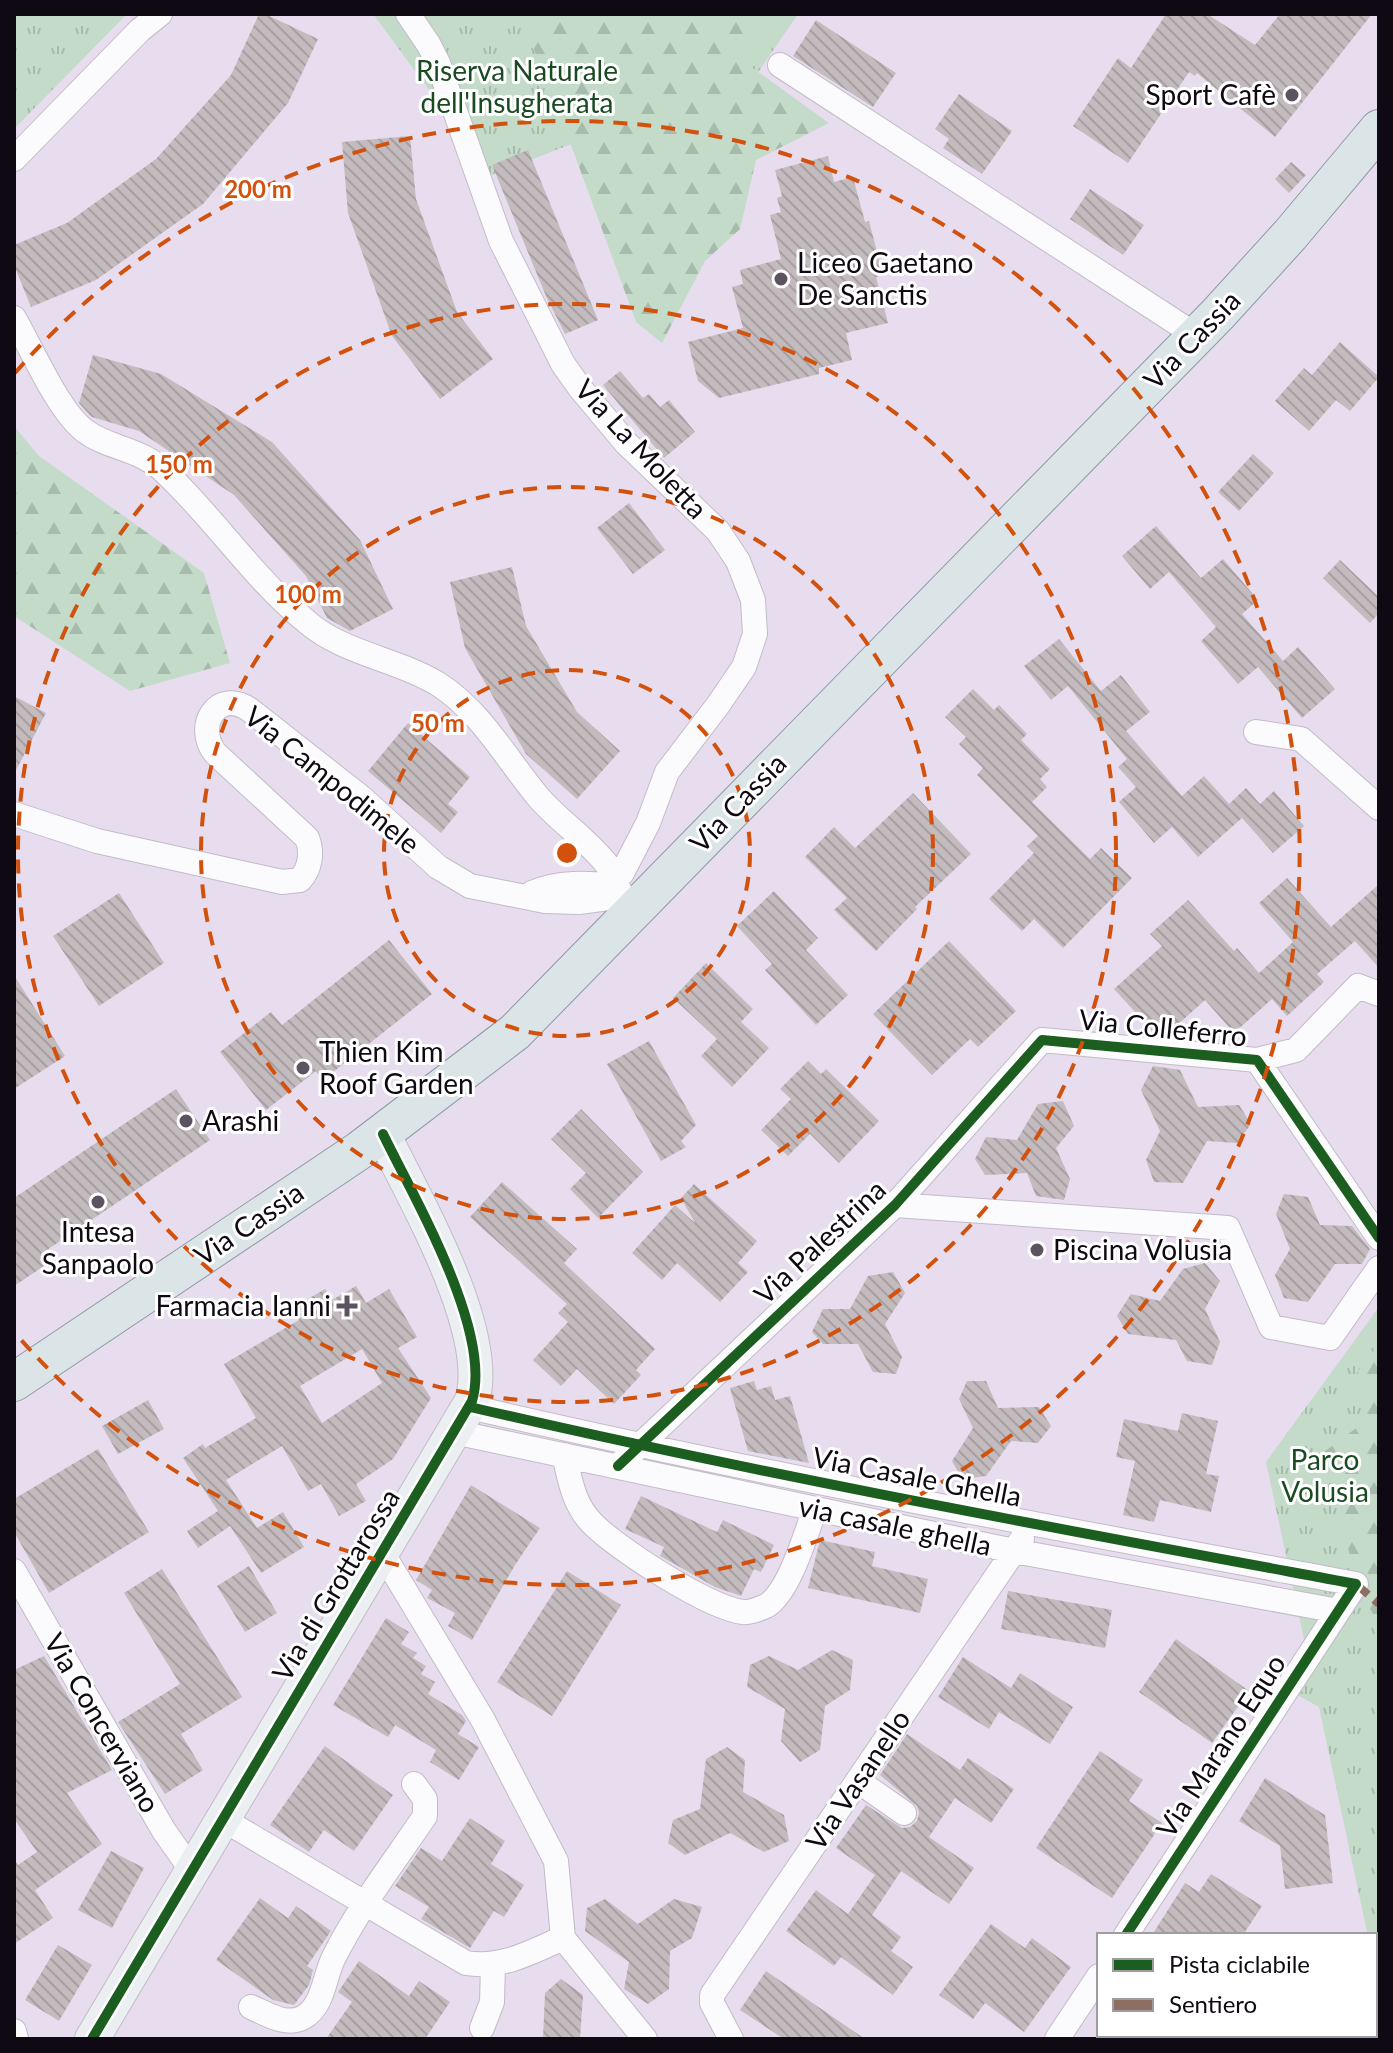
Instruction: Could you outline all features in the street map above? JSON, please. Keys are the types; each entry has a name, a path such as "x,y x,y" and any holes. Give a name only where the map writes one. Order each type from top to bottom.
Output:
{"main road":[{"name":"Via Cassia","path":"14,1382 383,1134 515,1032 627,887 1197,336 1290,235 1379,129"}],"street":[{"path":"14,159 140,30 160,14"},
{"name":"Via La Moletta","path":"408,14 438,63 501,241 563,364 626,443 718,531 743,570 753,600 755,634 744,667 667,772 627,887"},
{"path":"780,65 1197,336"},
{"path":"14,318 56,392 84,431 135,451 159,466 254,572 313,627 336,641 414,671 449,692 485,728 556,817 586,842 627,887"},
{"name":"Via Campodimele","path":"14,814 97,841 282,882 300,880 310,858 307,838 215,753 208,742 207,724 213,711 222,705 237,703 362,798 447,873 481,890 525,896 547,886 596,883 627,887"},
{"path":"1256,732 1301,739 1379,808"},
{"path":"1257,1060 1296,1050 1358,986 1379,994"},
{"name":"Via Colleferro","path":"1042,1040 1257,1060 1379,1238"},
{"name":"Via Palestrina","path":"618,1466 895,1205 1042,1040"},
{"name":"Via di Grottarossa","path":"92,2039 383,1554 474,1395 472,1335 464,1308 383,1134"},
{"path":"895,1205 1228,1228 1271,1327 1330,1338 1379,1268"},
{"name":"Via Casale Ghella","path":"462,1420 637,1445 1032,1524 1356,1584"},
{"name":"via casale ghella","path":"462,1420 564,1455 1014,1551 1338,1611"},
{"path":"564,1455 576,1502 592,1523 649,1566 725,1609 747,1613 769,1605 785,1583 815,1509"},
{"name":"Via Vasanello","path":"731,2039 712,2003 712,1995 1032,1524"},
{"path":"383,1554 483,1720 556,1861 563,1938 645,2039"},
{"name":"Via Concerviano","path":"14,1571 164,1831 193,1872"},
{"name":"Via Marano Equo","path":"1127,1933 1356,1584"},
{"path":"858,1781 904,1813"},
{"path":"251,2007 288,2021 302,2019 313,2010 334,1957 365,1904 425,1816 425,1799 414,1784"},
{"path":"224,1820 466,1963 501,1964 563,1938"},
{"path":"482,2028 492,2002 493,1965"},
{"path":"1057,2039 1097,1979"},
{"path":"14,2031 16,2039"}],"green space":[{"path":"14,14 127,14 14,129"},
{"name":"Riserva Naturale dell'Insugherata","path":"373,14 798,14 759,71 492,175"},
{"path":"472,14 512,14 517,25 483,40"},
{"path":"519,14 778,14 743,61 829,123 756,160 740,229 705,261 662,343 636,322 549,85"},
{"path":"14,426 39,456 204,573 230,663 130,691 14,616"},
{"name":"Parco Volusia","path":"1379,1307 1379,1973 1377,1933 1368,1933 1319,1707 1287,1689 1308,1658 1266,1462"},
{"path":"1379,1344 1379,1624 1356,1585 1340,1510 1308,1464 1363,1423 1358,1371"}],"building":[{"path":"259,14 318,39 288,103 203,204 96,280 31,307 14,265 14,245 67,223 156,159 231,75"},
{"path":"1166,14 1207,14 1255,45 1280,14 1372,14 1275,137 1197,73 1195,76 1189,72 1128,163 1073,126 1118,58 1131,68"},
{"path":"816,20 896,73 873,107 793,56"},
{"path":"959,94 1012,131 982,174 943,148 949,139 935,129"},
{"path":"410,136 416,199 457,312 493,359 440,399 392,336 348,213 342,142"},
{"path":"528,150 598,320 565,334 492,165"},
{"name":"Liceo Gaetano De Sanctis","path":"828,156 834,182 853,177 865,222 869,221 883,275 876,277 888,323 846,333 852,360 819,368 819,374 719,398 698,381 688,342 743,328 732,287 743,284 740,270 781,259 770,215 781,212 777,198 782,196 775,170"},
{"path":"1291,162 1306,175 1289,193 1275,179"},
{"path":"1090,189 1144,225 1123,255 1070,219"},
{"path":"1340,342 1379,377 1350,411 1336,400 1309,431 1275,401 1304,368 1312,375"},
{"path":"93,355 161,374 272,442 360,540 393,609 350,631 327,618 306,576 234,495 139,431 92,417 86,411 79,403"},
{"path":"620,371 643,398 649,394 660,407 669,400 695,432 664,458 603,385"},
{"path":"1253,454 1274,473 1239,511 1218,492"},
{"path":"629,503 665,550 633,574 597,528"},
{"path":"1156,526 1201,578 1223,559 1258,600 1242,614 1283,661 1298,647 1335,689 1302,718 1258,667 1238,684 1201,641 1216,627 1169,572 1150,589 1122,556"},
{"path":"1340,560 1379,597 1379,613 1370,623 1323,578"},
{"path":"512,567 526,626 577,712 620,751 577,799 526,754 465,648 450,582"},
{"path":"1059,639 1101,691 1121,675 1150,712 1126,731 1182,796 1204,776 1229,804 1246,788 1260,804 1274,791 1304,826 1273,853 1242,818 1198,857 1172,827 1154,843 1119,802 1136,787 1118,767 1127,759 1068,686 1051,700 1024,666"},
{"path":"973,689 994,710 999,705 1027,734 1021,740 1050,769 1040,779 1047,787 1032,802 1090,859 1101,848 1132,878 1063,948 1034,919 1022,931 989,899 1034,853 1027,846 1038,836 977,775 983,768 959,744 966,737 945,717"},
{"path":"14,696 46,713 14,774"},
{"path":"408,723 470,777 448,804 458,812 441,833 368,771"},
{"path":"913,793 971,854 915,907 917,909 876,951 834,910 847,898 805,857 834,827 855,848"},
{"path":"1287,878 1331,927 1379,884 1379,968 1355,941 1317,974 1324,982 1287,1016 1272,999 1234,1033 1205,1000 1165,1036 1157,1036 1114,989 1162,946 1150,934 1188,900 1234,951 1237,948 1259,973 1293,942 1259,903"},
{"path":"774,891 818,938 806,950 848,995 816,1025 765,970 772,964 737,926"},
{"path":"119,893 164,963 99,1006 53,936"},
{"path":"389,940 432,994 323,1080 316,1071 266,1110 220,1052 271,1012 282,1025"},
{"path":"949,941 1016,1011 978,1047 970,1039 932,1075 873,1014"},
{"path":"706,963 753,1009 741,1022 769,1048 732,1087 701,1056 717,1039 673,998"},
{"path":"14,975 65,1056 14,1089"},
{"path":"649,1041 696,1125 681,1141 686,1147 661,1161 607,1064"},
{"path":"808,1061 821,1074 826,1069 879,1121 839,1163 810,1134 788,1156 761,1130 791,1099 780,1089"},
{"path":"1153,1066 1180,1070 1198,1107 1239,1105 1251,1124 1237,1143 1207,1141 1183,1183 1154,1182 1146,1160 1160,1131 1141,1090"},
{"path":"176,1089 210,1140 41,1254 47,1264 14,1286 14,1198"},
{"path":"1063,1101 1074,1126 1056,1148 1070,1179 1064,1200 1036,1196 1027,1173 985,1175 975,1159 986,1137 1017,1140 1038,1104"},
{"path":"581,1109 643,1172 598,1218 570,1189 586,1173 551,1139"},
{"path":"502,1182 577,1249 564,1263 655,1349 636,1370 641,1375 614,1404 577,1369 561,1386 533,1360 568,1322 558,1313 567,1304 470,1217"},
{"path":"694,1184 757,1241 738,1263 748,1272 720,1302 677,1263 662,1280 632,1253 675,1205 695,1223 681,1198"},
{"path":"1284,1194 1308,1197 1320,1225 1352,1226 1370,1249 1362,1264 1335,1264 1308,1302 1284,1298 1275,1275 1290,1249 1276,1214"},
{"path":"1205,1263 1220,1281 1205,1309 1220,1342 1212,1365 1187,1361 1176,1340 1128,1334 1117,1316 1131,1294 1160,1301 1183,1269"},
{"path":"893,1272 905,1293 885,1324 902,1357 896,1374 873,1372 858,1344 823,1344 812,1332 823,1309 850,1309 868,1276"},
{"path":"356,1286 366,1303 389,1289 417,1337 398,1348 431,1398 393,1459 356,1484 366,1501 339,1516 321,1484 308,1491 282,1446 226,1480 257,1528 283,1512 304,1547 261,1573 230,1526 198,1548 187,1531 218,1511 183,1458 203,1444 205,1448 256,1418 224,1364 299,1320 293,1308 325,1289 332,1300","holes":["362,1349 382,1383 322,1423 300,1386"]},
{"path":"754,1381 757,1390 771,1386 775,1400 790,1396 809,1463 748,1451 730,1388"},
{"path":"967,1381 986,1381 998,1408 1039,1407 1051,1426 1038,1443 1011,1441 986,1476 962,1479 952,1461 973,1428 959,1399"},
{"path":"148,1400 164,1429 118,1454 102,1426"},
{"path":"1182,1413 1218,1421 1206,1474 1219,1476 1211,1512 1160,1500 1154,1522 1123,1515 1135,1461 1116,1457 1124,1419 1178,1431"},
{"path":"98,1449 149,1532 49,1593 14,1532 14,1499"},
{"path":"471,1485 540,1528 472,1640 448,1626 455,1613 427,1598 432,1590 416,1580"},
{"path":"641,1496 717,1532 723,1520 774,1545 761,1572 754,1569 741,1596 715,1587 660,1556 664,1547 625,1529"},
{"path":"820,1540 875,1552 872,1566 928,1579 920,1613 808,1588"},
{"path":"249,1566 277,1613 245,1632 217,1586"},
{"path":"162,1569 242,1697 181,1734 203,1770 165,1794 118,1722 180,1684 124,1593"},
{"path":"567,1571 621,1605 552,1716 497,1682"},
{"path":"1008,1591 1112,1610 1105,1648 1001,1629"},
{"path":"386,1618 409,1632 401,1644 417,1653 413,1658 426,1666 421,1674 435,1682 428,1694 462,1715 466,1721 458,1734 479,1747 459,1780 430,1762 436,1750 395,1725 388,1737 333,1705"},
{"path":"1176,1639 1249,1691 1212,1743 1139,1692"},
{"path":"832,1650 853,1660 850,1690 825,1706 820,1750 800,1762 781,1741 785,1709 747,1687 750,1665 769,1656 798,1670"},
{"path":"44,1656 112,1770 67,1793 102,1844 35,1890 53,1918 14,1944 14,1858 18,1865 37,1852 14,1819 14,1670"},
{"path":"963,1657 1011,1688 1020,1673 1073,1707 1050,1744 999,1712 989,1729 938,1697"},
{"path":"907,1734 960,1770 968,1758 1014,1789 991,1823 955,1798 929,1837 974,1868 949,1904 901,1871 872,1915 901,1937 891,1951 913,1967 893,1995 841,1957 834,1966 786,1931 816,1890 848,1914 875,1875 836,1848 866,1805 902,1828 910,1827 917,1821 917,1806 880,1775"},
{"path":"325,1746 393,1795 354,1851 324,1830 309,1852 270,1825"},
{"path":"727,1747 745,1760 743,1792 784,1815 789,1841 764,1852 730,1833 685,1855 668,1843 673,1820 700,1809 706,1759"},
{"path":"1100,1751 1143,1780 1129,1801 1162,1823 1112,1898 1036,1848"},
{"path":"1265,1778 1325,1815 1333,1883 1285,1889 1280,1846 1239,1821"},
{"path":"470,1818 505,1841 491,1864 524,1885 504,1917 494,1911 470,1948 421,1919 429,1907 395,1886 421,1848 442,1861"},
{"path":"111,1851 144,1868 112,1928 78,1910"},
{"path":"1211,1874 1262,1906 1244,1933 1153,1933 1185,1883 1199,1892"},
{"path":"260,1898 288,1918 296,1906 331,1931 307,1966 313,1970 309,1985 294,2005 273,2000 216,1960"},
{"path":"605,1899 638,1924 674,1899 702,1907 692,1938 670,1951 669,1989 648,2004 624,1989 629,1962 585,1931 587,1908"},
{"path":"991,1924 1025,1948 1032,1938 1071,1967 1024,2032 985,2003 973,2019 939,1995"},
{"path":"58,1945 92,1965 59,2021 25,2000"},
{"path":"359,1961 409,1996 419,1981 450,2002 425,2039 326,2039 352,2002 338,1992"},
{"path":"766,1971 865,2039 784,2039 740,2010"},
{"path":"561,1979 583,1995 580,2039 543,2039 545,1993"}],"marked path":[{"path":"1356,1584 1379,1604"}],"cycle path":[{"path":"618,1466 895,1205 1042,1040 1257,1060 1379,1238"},
{"path":"92,2039 472,1401 475,1372 471,1339 461,1303 430,1228 383,1134"},
{"path":"470,1407 801,1478 1356,1584 1127,1933"}],"place":[{"name":"Sport Cafè","path":"1292,95"},
{"name":"Liceo Gaetano De Sanctis","path":"781,279"},
{"name":"Thien Kim Roof Garden","path":"303,1068"},
{"name":"Arashi","path":"186,1121"},
{"name":"Intesa Sanpaolo","path":"98,1202"},
{"name":"Piscina Volusia","path":"1037,1250"},
{"name":"Farmacia Ianni","path":"347,1306"}]}
